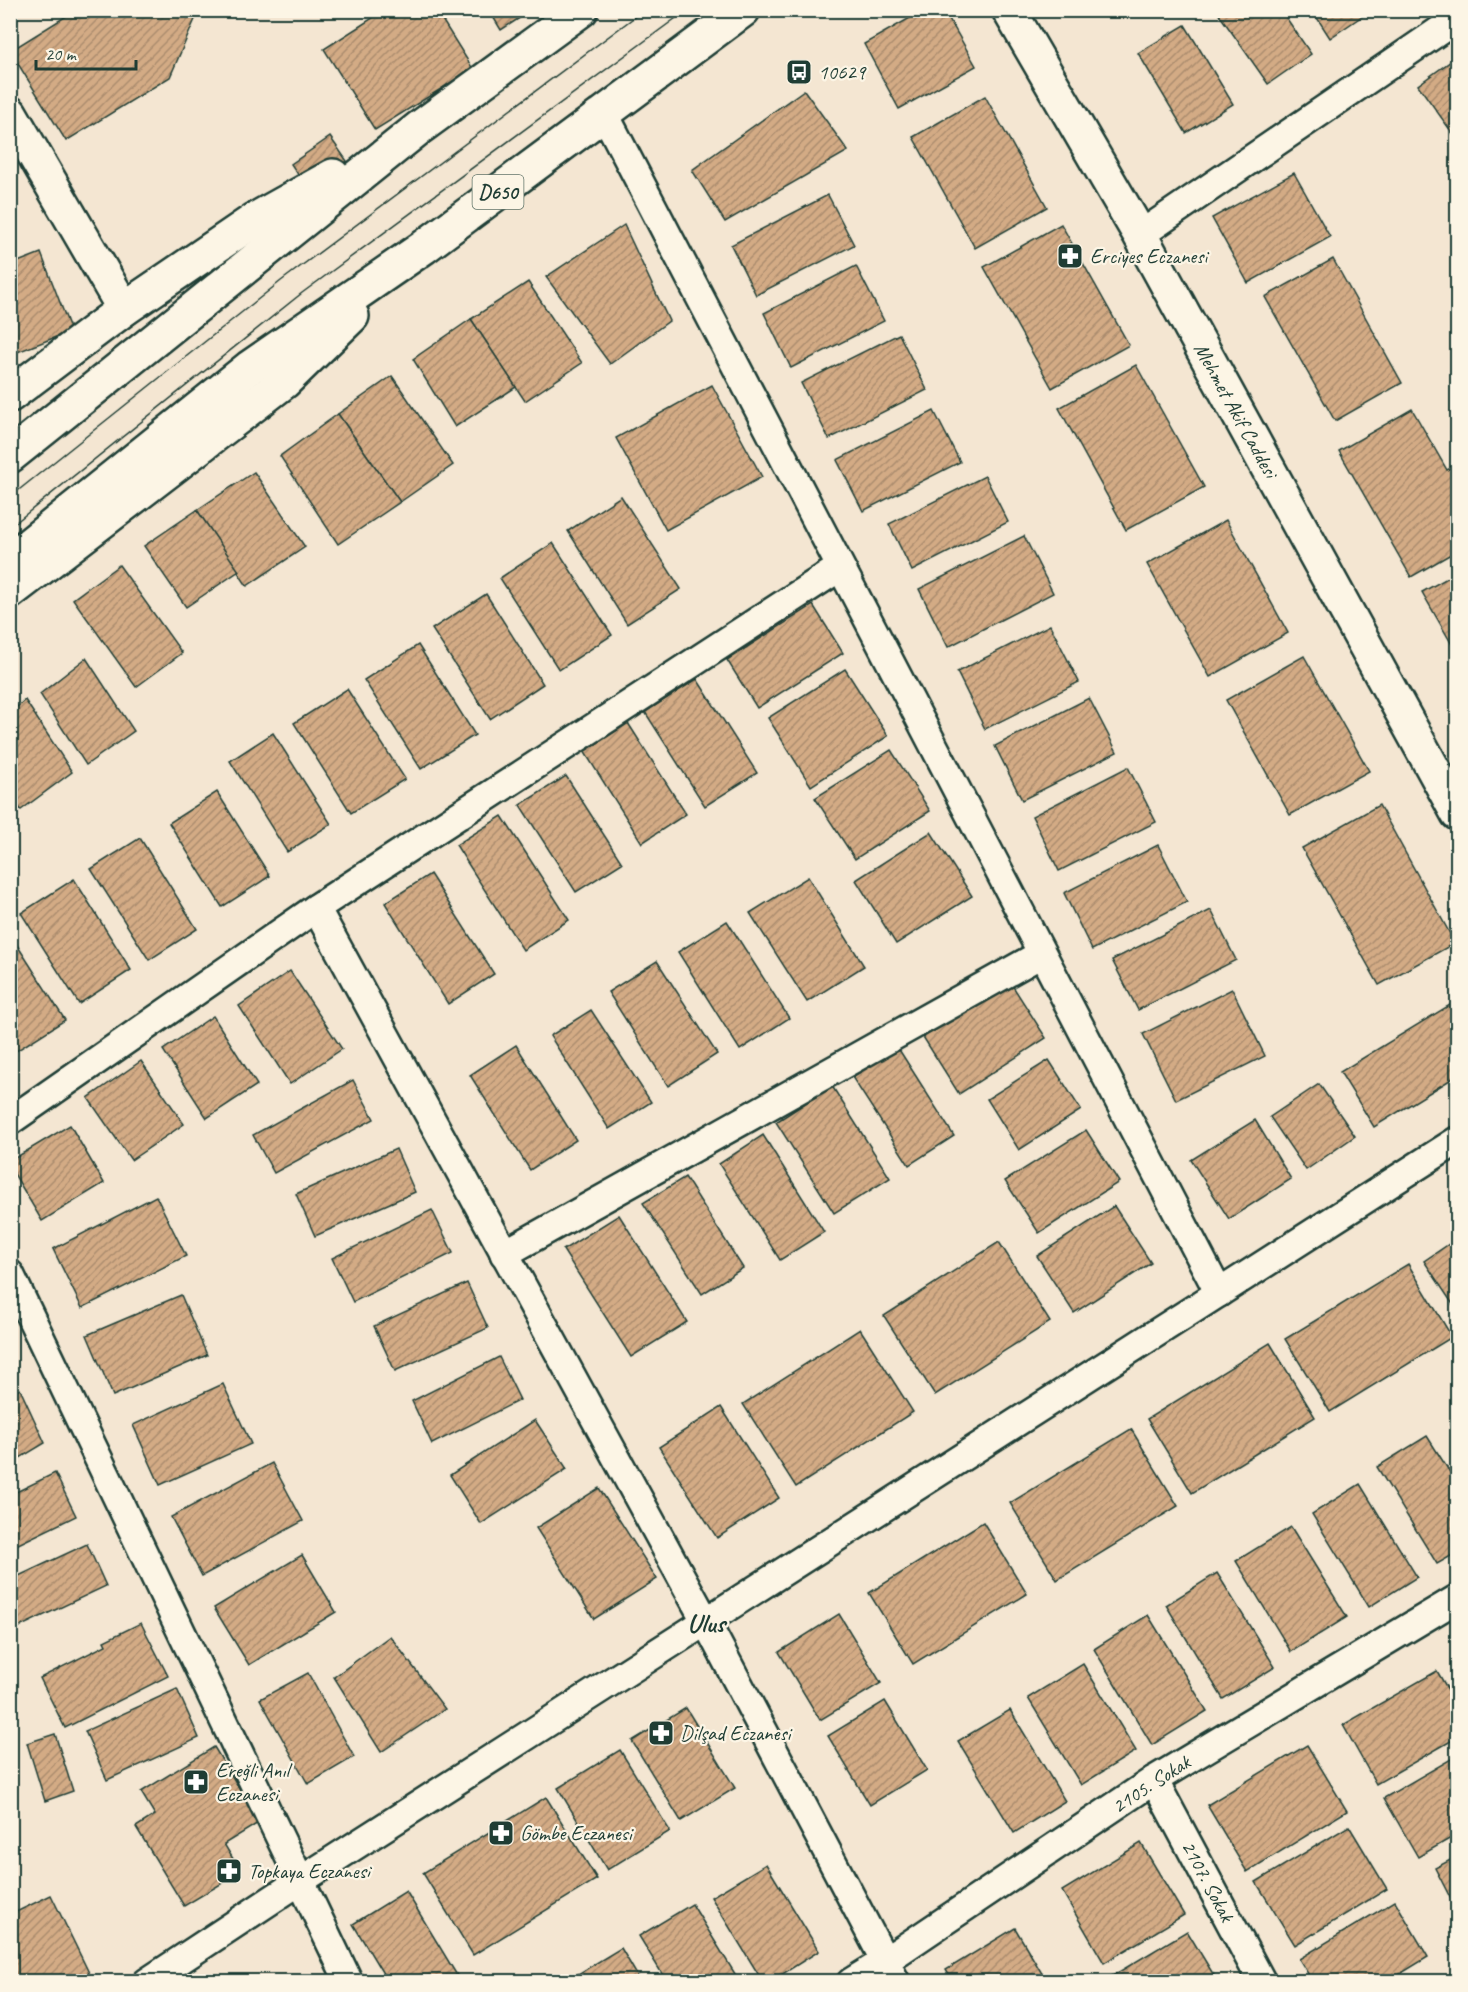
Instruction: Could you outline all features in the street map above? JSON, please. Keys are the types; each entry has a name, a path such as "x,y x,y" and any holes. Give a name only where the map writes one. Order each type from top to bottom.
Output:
{"main road":[{"path":"10,456 419,128 581,10"},
{"name":"D650","path":"10,560 249,368 424,247 743,10"},
{"name":"Mehmet Akif Caddesi","path":"1009,10 1140,235 1458,814"},
{"path":"10,113 124,309"},
{"path":"10,395 124,309 256,219 419,128"},
{"path":"10,592 284,382 424,247"}],"street":[{"path":"1140,235 1458,18"},
{"path":"604,113 839,568 1219,1293"},
{"path":"10,1121 316,908 839,568"},
{"path":"316,908 706,1622 890,1971"},
{"path":"504,1254 1041,954"},
{"path":"147,1982 300,1881 1458,1140"},
{"path":"10,1274 349,1982"},
{"name":"2105. Sokak","path":"851,1982 890,1971 1154,1780 1458,1598"},
{"name":"2107. Sokak","path":"1154,1780 1262,1982"}],"building":[{"path":"76,10 199,10 170,77 66,141 10,51"},
{"path":"385,10 436,10 473,69 375,130 324,49"},
{"path":"489,10 532,10 501,30"},
{"path":"924,10 944,10 976,66 899,109 864,44"},
{"path":"1216,10 1281,10 1311,54 1268,84"},
{"path":"1312,10 1371,10 1330,38"},
{"path":"1185,25 1233,104 1186,133 1138,53"},
{"path":"1458,56 1458,141 1418,85"},
{"path":"804,90 848,151 725,222 692,170"},
{"path":"985,96 1047,207 975,248 913,137"},
{"path":"330,137 347,161 307,188 291,164"},
{"path":"1294,173 1330,237 1248,283 1212,218"},
{"path":"828,195 854,245 756,295 731,245"},
{"path":"1061,224 1129,345 1052,388 984,267"},
{"path":"624,225 669,321 610,364 546,277"},
{"path":"41,253 71,331 10,355 10,265"},
{"path":"1333,259 1402,383 1335,421 1265,297"},
{"path":"856,266 884,321 791,368 764,313"},
{"path":"528,282 582,363 525,401 471,319"},
{"path":"471,319 516,387 455,427 413,359"},
{"path":"899,334 927,390 829,439 801,383"},
{"path":"1136,365 1204,487 1126,530 1059,408"},
{"path":"392,376 453,465 400,502 338,414"},
{"path":"712,385 762,477 666,530 616,438"},
{"path":"1412,409 1447,470 1458,464 1458,550 1411,577 1339,451"},
{"path":"934,411 960,462 863,511 837,460"},
{"path":"338,414 400,502 338,544 280,456"},
{"path":"254,472 305,547 247,586 197,510"},
{"path":"985,476 1008,522 912,571 889,524"},
{"path":"621,496 681,589 627,624 568,531"},
{"path":"197,510 239,571 186,607 144,546"},
{"path":"1226,520 1288,633 1210,677 1147,564"},
{"path":"1024,536 1053,593 948,647 919,589"},
{"path":"553,543 612,635 559,670 500,578"},
{"path":"119,565 182,653 136,687 73,599"},
{"path":"1458,572 1458,655 1422,592"},
{"path":"486,594 543,684 490,719 432,629"},
{"path":"813,605 843,653 757,708 727,660"},
{"path":"1050,625 1079,682 985,729 957,672"},
{"path":"418,645 475,735 421,769 364,680"},
{"path":"1304,656 1369,771 1290,815 1226,700"},
{"path":"86,658 134,731 86,765 40,694"},
{"path":"845,669 888,736 811,786 768,718"},
{"path":"697,679 757,773 705,806 645,712"},
{"path":"347,689 405,779 351,813 294,723"},
{"path":"1089,698 1117,752 1022,800 995,746"},
{"path":"25,700 72,772 21,810 10,796 10,713"},
{"path":"628,723 686,814 642,843 584,751"},
{"path":"273,733 331,824 287,852 230,761"},
{"path":"891,750 930,811 855,859 815,798"},
{"path":"1128,767 1156,822 1059,871 1032,816"},
{"path":"566,776 622,863 576,892 520,805"},
{"path":"217,792 270,876 222,907 169,823"},
{"path":"1379,805 1455,943 1379,985 1302,848"},
{"path":"502,816 569,920 523,950 456,845"},
{"path":"931,832 972,896 896,944 856,880"},
{"path":"140,838 197,929 149,960 91,869"},
{"path":"1158,845 1187,902 1092,950 1064,893"},
{"path":"430,874 494,974 448,1004 385,903"},
{"path":"808,877 864,966 807,1002 750,913"},
{"path":"74,879 131,970 79,1004 21,913"},
{"path":"1211,910 1236,960 1138,1010 1112,960"},
{"path":"727,921 789,1018 740,1050 678,952"},
{"path":"10,934 65,1020 10,1055"},
{"path":"657,961 717,1054 668,1086 608,992"},
{"path":"290,971 342,1049 290,1084 239,1006"},
{"path":"1007,977 1046,1038 959,1094 920,1032"},
{"path":"1232,989 1265,1056 1176,1100 1143,1034"},
{"path":"1458,1000 1458,1075 1374,1127 1340,1072"},
{"path":"591,1010 651,1102 609,1129 550,1036"},
{"path":"213,1016 257,1085 207,1118 163,1050"},
{"path":"516,1045 576,1140 530,1170 470,1075"},
{"path":"898,1048 954,1136 909,1165 852,1077"},
{"path":"1049,1060 1081,1110 1019,1150 987,1099"},
{"path":"141,1061 184,1124 131,1160 88,1098"},
{"path":"353,1080 374,1119 274,1173 253,1135"},
{"path":"1319,1084 1355,1136 1306,1170 1270,1117"},
{"path":"832,1086 890,1178 834,1213 776,1122"},
{"path":"1255,1120 1291,1179 1229,1219 1191,1160"},
{"path":"70,1125 104,1183 42,1221 10,1167 10,1161"},
{"path":"1086,1130 1119,1182 1039,1233 1005,1181"},
{"path":"763,1135 824,1232 780,1260 719,1164"},
{"path":"396,1149 415,1192 315,1236 296,1194"},
{"path":"685,1177 743,1268 702,1294 643,1203"},
{"path":"156,1196 186,1256 82,1308 53,1249"},
{"path":"1114,1206 1151,1263 1074,1313 1037,1256"},
{"path":"432,1210 453,1253 353,1302 332,1258"},
{"path":"619,1215 687,1322 631,1357 563,1250"},
{"path":"1458,1238 1458,1312 1424,1261"},
{"path":"999,1242 1050,1322 935,1395 884,1316"},
{"path":"1408,1264 1452,1337 1330,1412 1285,1339"},
{"path":"467,1283 488,1328 395,1371 374,1326"},
{"path":"181,1295 207,1355 113,1396 87,1335"},
{"path":"860,1329 913,1412 796,1487 743,1404"},
{"path":"1270,1343 1315,1417 1192,1493 1147,1419"},
{"path":"499,1357 520,1400 432,1444 412,1401"},
{"path":"223,1384 251,1444 160,1485 133,1425"},
{"path":"20,1389 45,1443 10,1464 10,1395"},
{"path":"721,1407 779,1498 717,1538 659,1447"},
{"path":"1458,1419 1458,1435 1450,1423"},
{"path":"535,1420 567,1469 481,1524 450,1475"},
{"path":"1131,1429 1178,1506 1057,1580 1010,1503"},
{"path":"1427,1436 1458,1485 1458,1552 1437,1564 1377,1467"},
{"path":"272,1463 303,1521 202,1576 171,1517"},
{"path":"55,1473 76,1516 10,1548 10,1495"},
{"path":"1360,1484 1417,1577 1369,1607 1312,1514"},
{"path":"599,1488 657,1579 594,1619 536,1528"},
{"path":"983,1522 1027,1594 913,1664 869,1593"},
{"path":"1291,1527 1347,1617 1291,1652 1236,1561"},
{"path":"87,1544 106,1586 15,1629 10,1620 10,1580"},
{"path":"302,1555 336,1612 249,1665 214,1608"},
{"path":"1217,1573 1275,1667 1223,1699 1166,1605"},
{"path":"839,1614 881,1683 820,1720 779,1652"},
{"path":"1148,1615 1207,1711 1152,1745 1094,1649"},
{"path":"141,1623 168,1676 65,1728 40,1678 106,1645 104,1641"},
{"path":"390,1636 445,1709 381,1752 334,1677"},
{"path":"1083,1664 1136,1751 1081,1785 1028,1698"},
{"path":"1437,1671 1458,1707 1458,1737 1376,1784 1343,1725"},
{"path":"308,1673 354,1757 308,1784 260,1699"},
{"path":"177,1689 199,1738 107,1780 85,1731"},
{"path":"885,1701 927,1770 870,1805 828,1736"},
{"path":"686,1708 735,1788 681,1821 632,1741"},
{"path":"1010,1710 1065,1801 1014,1833 958,1741"},
{"path":"55,1734 73,1791 45,1801 27,1743"},
{"path":"1307,1745 1347,1811 1247,1872 1207,1805"},
{"path":"214,1747 260,1822 224,1844 241,1872 184,1906 136,1827 155,1815 141,1792"},
{"path":"620,1750 670,1831 607,1870 558,1788"},
{"path":"1458,1755 1458,1834 1418,1857 1384,1798"},
{"path":"546,1797 597,1879 473,1955 423,1873"},
{"path":"1349,1826 1387,1889 1295,1945 1256,1882"},
{"path":"1141,1843 1184,1915 1104,1963 1062,1891"},
{"path":"1458,1856 1458,1913 1435,1868"},
{"path":"766,1864 819,1951 770,1982 763,1982 711,1897"},
{"path":"406,1891 461,1982 388,1982 353,1924"},
{"path":"51,1895 91,1977 83,1982 10,1982 10,1915"},
{"path":"1395,1901 1428,1957 1387,1982 1313,1982 1299,1959"},
{"path":"692,1904 740,1982 667,1982 639,1936"},
{"path":"1015,1928 1047,1982 953,1982 946,1970"},
{"path":"1187,1931 1218,1982 1109,1982 1107,1979"},
{"path":"621,1948 641,1982 569,1982 568,1980"},
{"path":"1430,1976 1434,1982 1421,1982"}],"tram line":[{"path":"10,497 281,281 644,10"},
{"path":"10,527 302,293 687,10"}],"place":[{"name":"10629","path":"799,72"},
{"name":"Erciyes Eczanesi","path":"1070,256"},
{"name":"Dilşad Eczanesi","path":"661,1733"},
{"name":"Ereğli Anıl Eczanesi","path":"196,1782"},
{"name":"Gömbe Eczanesi","path":"501,1833"},
{"name":"Topkaya Eczanesi","path":"229,1871"}],"district":[{"name":"Ulus","path":"706,1623"}]}
